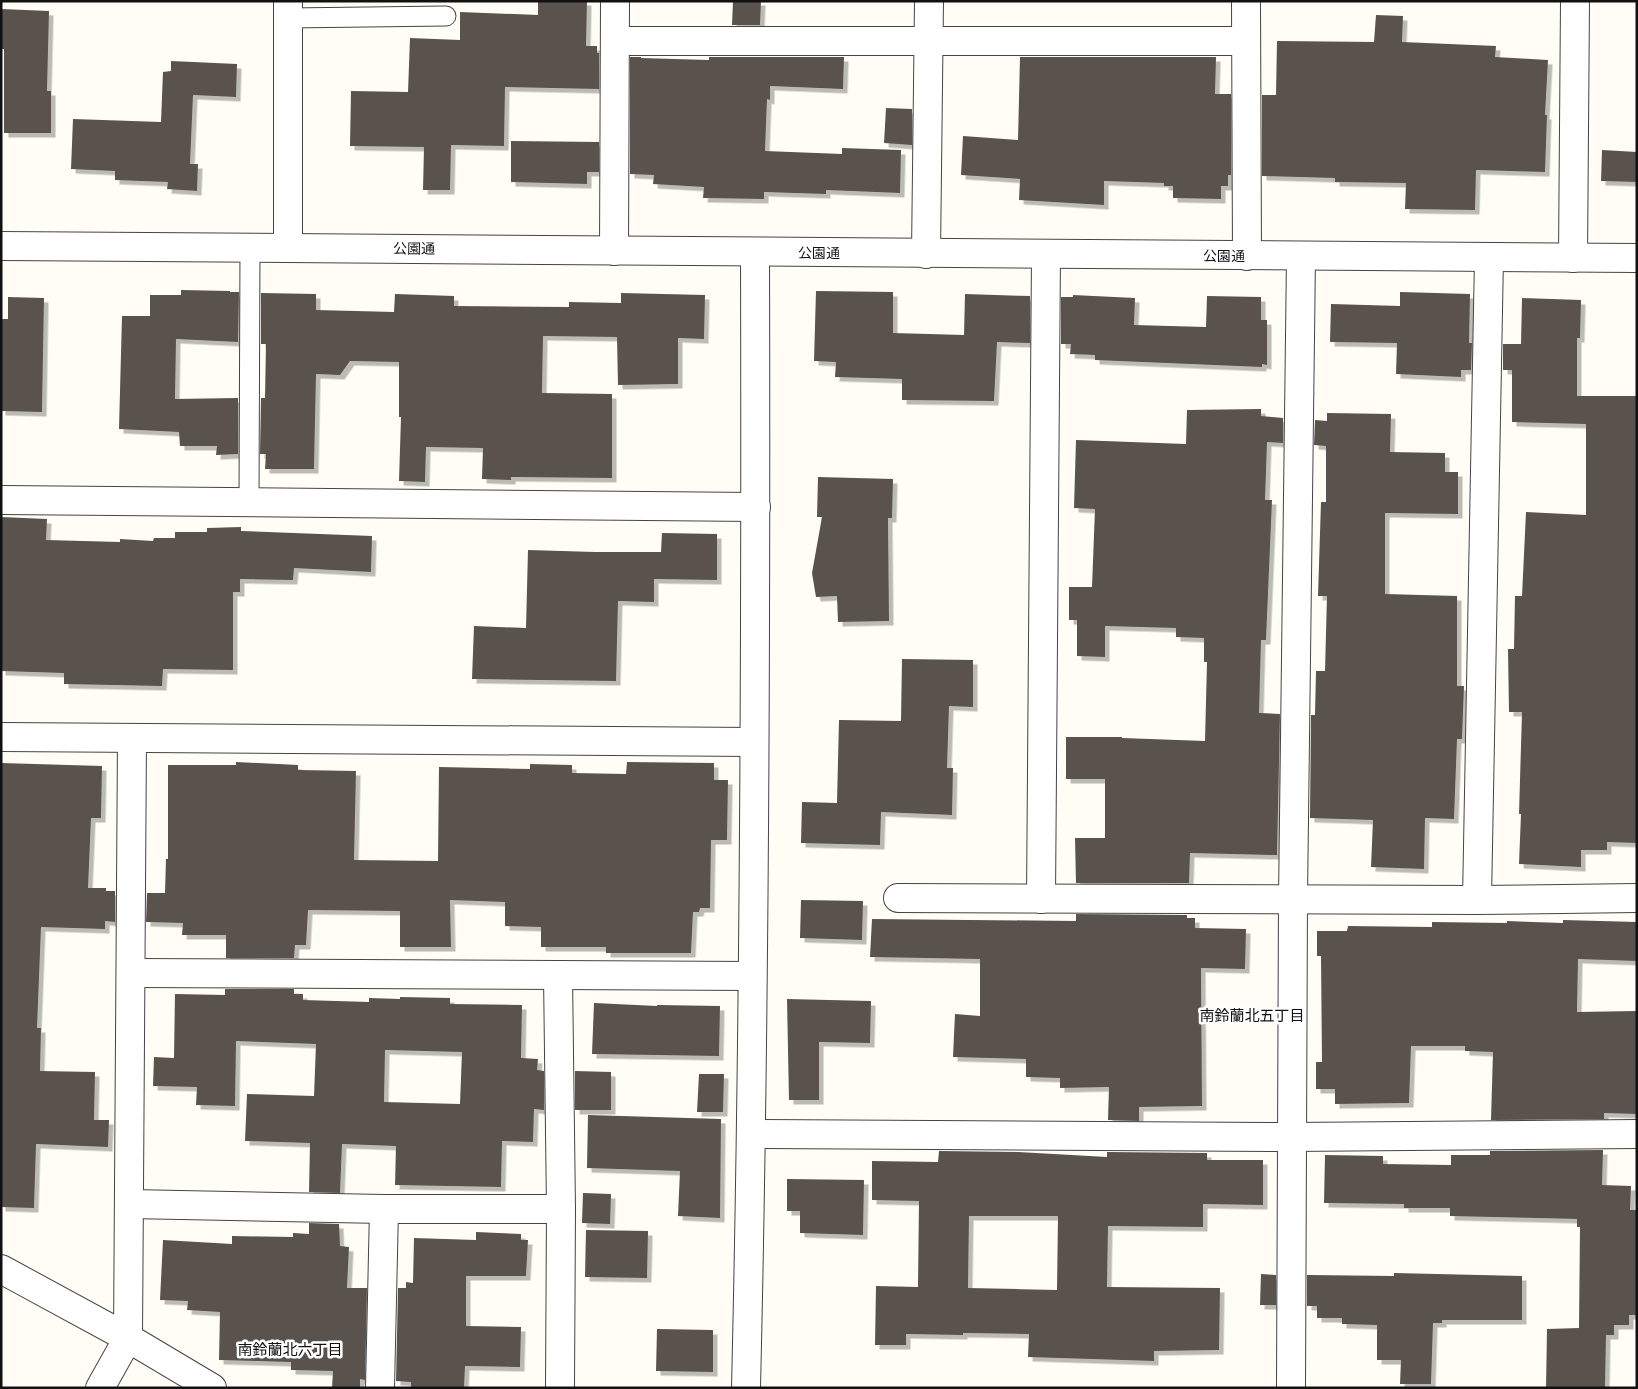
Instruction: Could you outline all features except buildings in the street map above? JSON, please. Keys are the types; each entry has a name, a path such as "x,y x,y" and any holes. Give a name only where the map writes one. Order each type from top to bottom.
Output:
{"street":[{"path":"614,251 615,1"},
{"path":"926,254 929,1"},
{"path":"1246,1 1247,256"},
{"path":"1573,258 1575,1"},
{"path":"288,10 288,248"},
{"path":"615,41 1245,41"},
{"name":"公園通","path":"1,246 1637,258"},
{"path":"746,1388 752,1134 756,507 755,253"},
{"path":"1041,899 1046,255"},
{"path":"1291,1388 1293,899 1301,256"},
{"path":"1477,900 1489,257"},
{"path":"1,500 756,507"},
{"path":"1,737 754,742"},
{"path":"100,1388 128,1338 132,738"},
{"path":"898,898 1477,900 1637,898"},
{"path":"131,973 752,976"},
{"path":"558,975 561,1209 560,1388"},
{"path":"752,1134 1292,1137 1637,1134"},
{"path":"130,1204 384,1209 561,1209"},
{"path":"380,1388 384,1209"},
{"path":"1,1269 128,1338 212,1388"}],"lane":[{"path":"288,10 446,16"},
{"path":"249,502 250,248"}],"district":[{"name":"南鈴蘭北五丁目","path":"1252,1016"},
{"name":"南鈴蘭北六丁目","path":"290,1350"}]}
